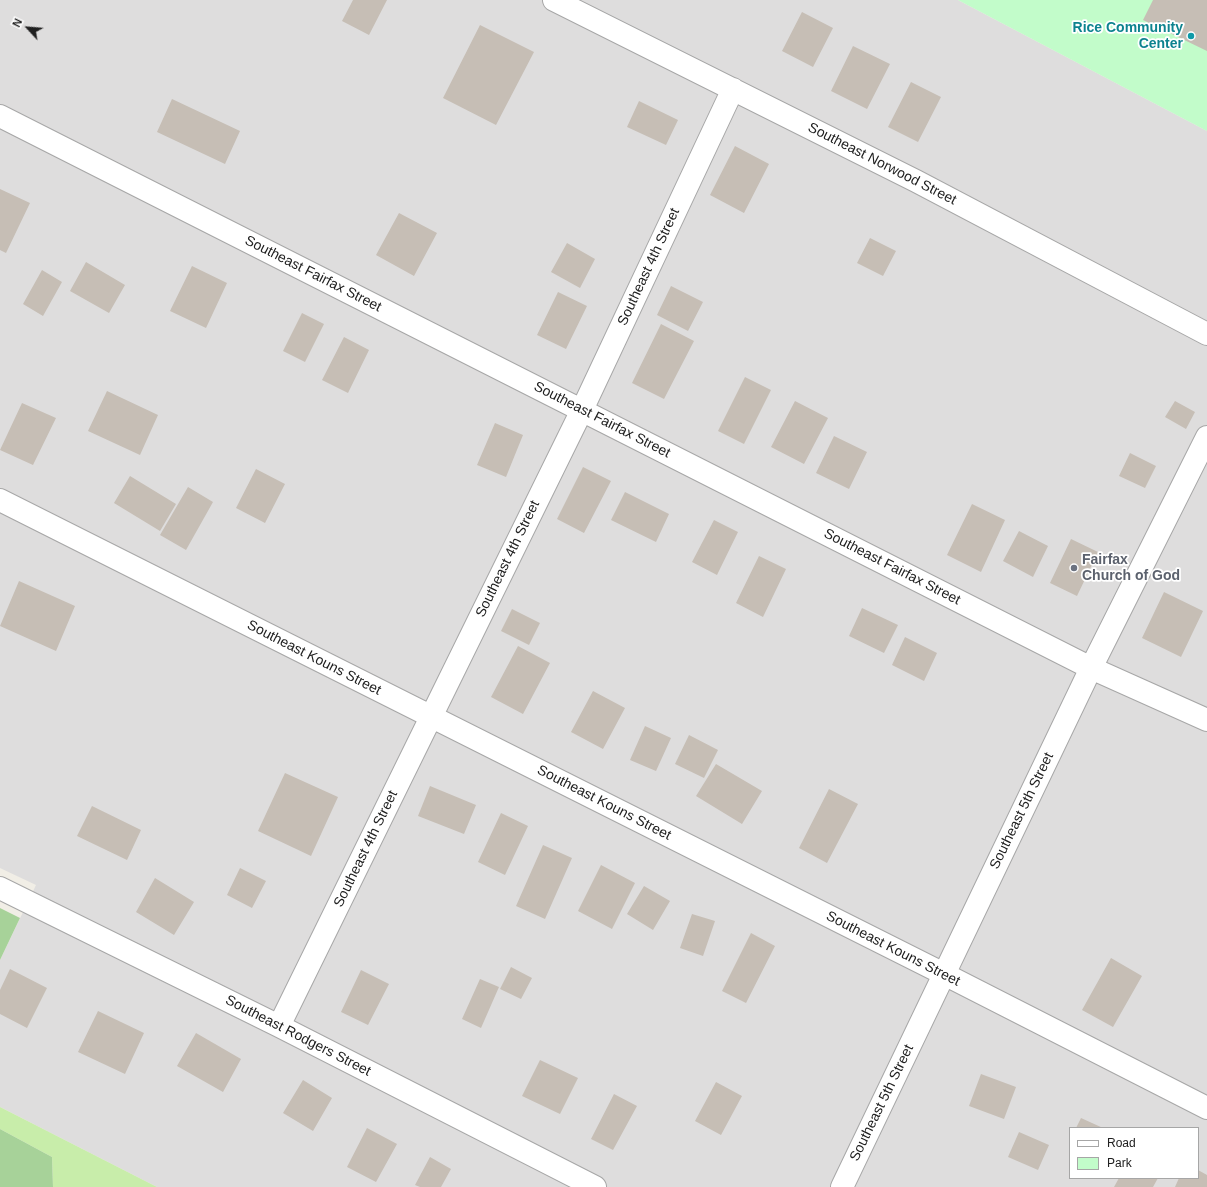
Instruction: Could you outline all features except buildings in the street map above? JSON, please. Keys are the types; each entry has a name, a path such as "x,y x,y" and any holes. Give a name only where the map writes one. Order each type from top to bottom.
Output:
{"street":[{"name":"Southeast Norwood Street","path":"554,0 916,180 1207,334"},
{"name":"Southeast 4th Street","path":"279,1026 582,410 733,89"},
{"name":"Southeast Fairfax Street","path":"0,116 1091,668 1207,720"},
{"name":"Southeast 5th Street","path":"842,1187 1091,668 1207,437"},
{"name":"Southeast Kouns Street","path":"0,500 944,974 1207,1108"},
{"name":"Southeast Rodgers Street","path":"0,888 279,1026 595,1187"}],"shaded area":[{"path":"0,0 958,0 1207,131 1207,1187 157,1187 0,1107 0,960 36,885 0,868"}],"green space":[{"path":"958,0 1207,0 1207,131"},
{"path":"0,908 20,918 0,960"},
{"path":"0,1107 157,1187 53,1187 52,1157 0,1129"},
{"path":"0,1129 52,1157 53,1187 0,1187"}],"place":[{"name":"Rice Community Center","path":"1191,36"},
{"name":"Fairfax Church of God","path":"1074,568"}]}
